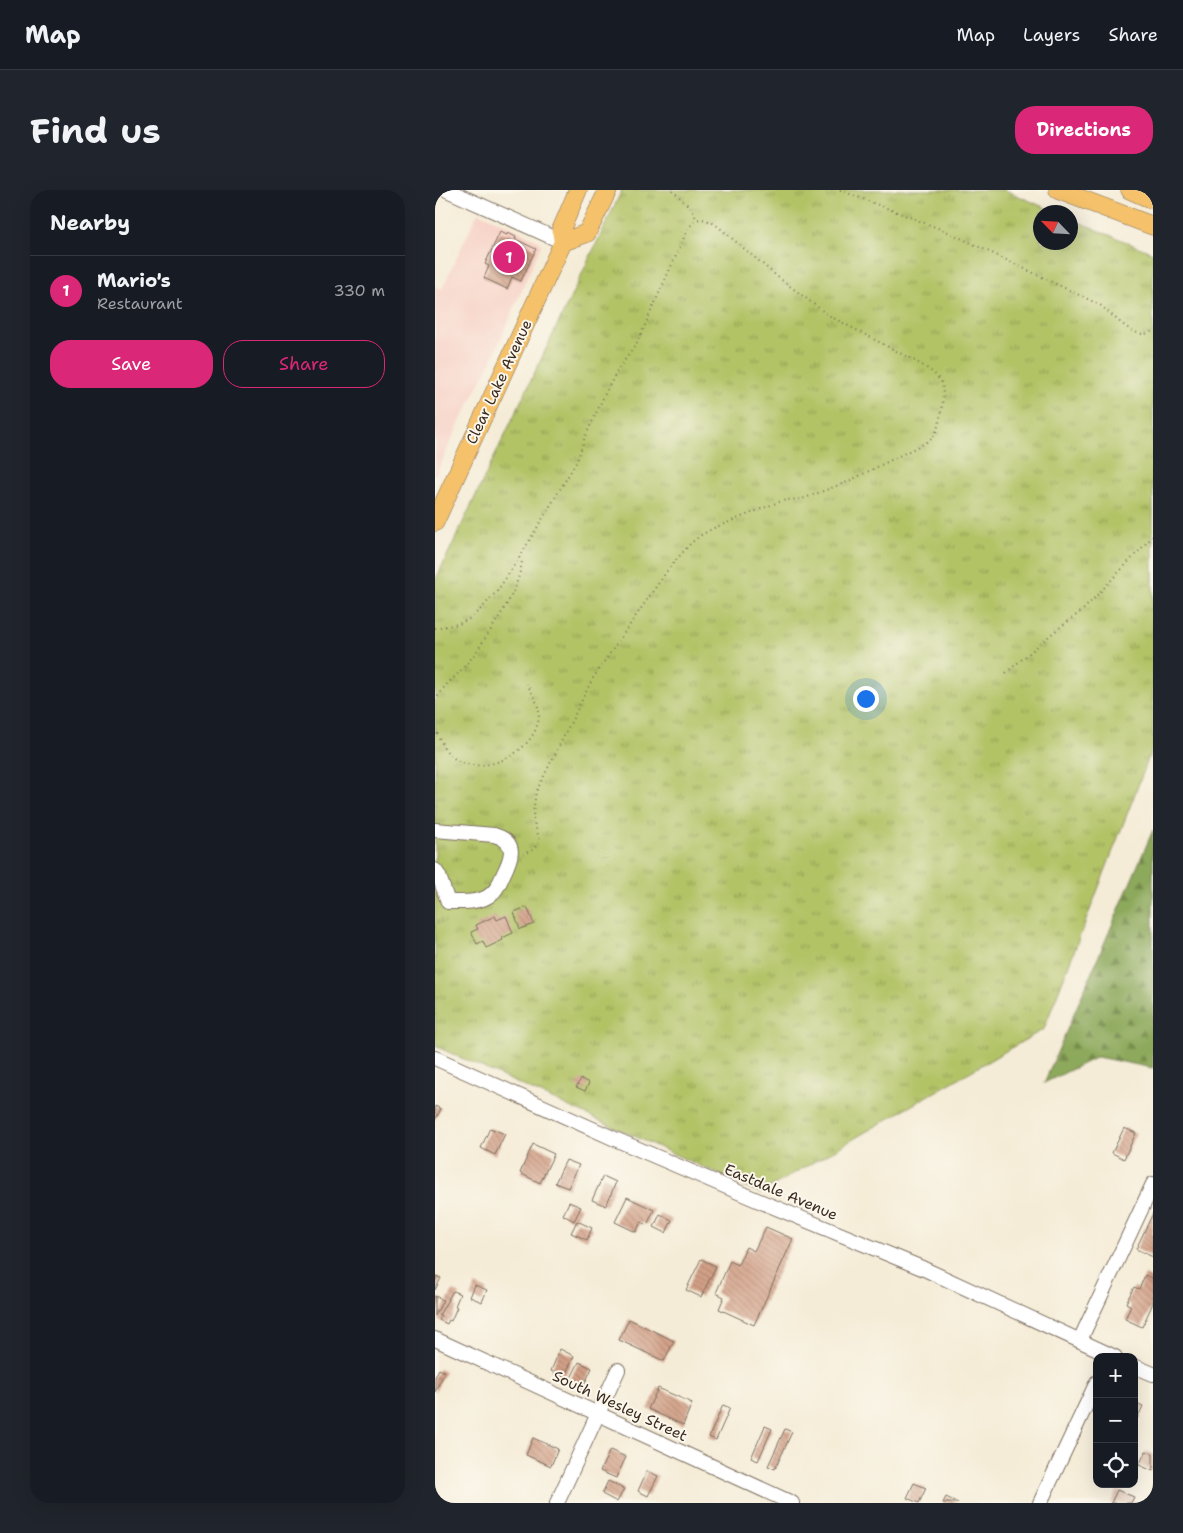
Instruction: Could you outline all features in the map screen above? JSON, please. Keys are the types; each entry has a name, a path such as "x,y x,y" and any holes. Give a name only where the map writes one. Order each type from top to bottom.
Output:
{"main road":[{"name":"Clear Lake Avenue","path":"435,522 563,242 561,230 578,190"},
{"path":"563,242 587,233 608,190"},
{"path":"1057,190 1153,226"},
{"path":"1129,190 1153,200"}],"street":[{"path":"447,190 563,242"},
{"path":"435,830 494,835 503,838 509,843 512,851 510,862 496,890 489,896 479,900 448,902 435,870"},
{"name":"Eastdale Avenue","path":"435,1058 615,1139 922,1268 1105,1353"},
{"path":"1080,1340 1153,1184"},
{"name":"South Wesley Street","path":"435,1339 792,1503"},
{"path":"1138,1368 1153,1374"},
{"path":"557,1503 618,1370"},
{"path":"1040,1503 1093,1390"}],"path":[{"path":"673,190 691,208 697,220"},
{"path":"840,190 948,232 1101,305 1134,332 1146,334 1153,331"},
{"path":"435,628 459,624 469,619 498,590 519,558 577,461 605,394 617,371 637,342 686,232 693,222 699,218 706,219 715,224 779,278 828,315 885,344 930,370 941,380 944,387 944,396 935,435 929,441 863,475 802,499 785,500 776,503 714,528 691,544 669,568 593,678 535,792 533,822 540,841 533,850 525,854 511,855"},
{"path":"1006,673 1053,632 1083,610 1153,536"},
{"path":"435,700 444,685 461,671 472,658 506,606 520,575 522,561 519,558"},
{"path":"435,728 445,748 458,760 476,765 501,760 523,748 531,740 536,730 539,712 527,684"}],"shaded area":[{"path":"478,212 534,238 541,245 491,362 435,476 435,286 442,289"}],"green space":[{"path":"622,190 1005,190 1039,205 1033,205 1033,250 1078,250 1078,222 1153,253 1153,747 1044,1029 760,1193 435,1046 435,581"},
{"path":"1153,830 1153,1068 1097,1057 1044,1083"}],"building":[{"path":"500,232 507,235 508,233 516,237 515,239 536,249 521,281 512,277 507,289 484,278 489,266 485,264"},
{"path":"527,907 534,924 520,929 514,912"},
{"path":"495,916 497,920 506,916 513,933 486,948 483,941 477,944 471,932 478,929 476,925"},
{"path":"581,1079 589,1083 585,1091 576,1087"},
{"path":"435,1106 441,1109 435,1120"},
{"path":"490,1128 505,1134 495,1155 481,1148"},
{"path":"1124,1128 1136,1133 1124,1159 1112,1153"},
{"path":"533,1144 554,1154 540,1183 520,1173"},
{"path":"566,1160 579,1165 568,1188 555,1183"},
{"path":"603,1176 616,1182 606,1206 592,1200"},
{"path":"627,1197 654,1210 647,1225 641,1222 636,1232 615,1222"},
{"path":"569,1202 581,1207 574,1221 563,1215"},
{"path":"1153,1213 1153,1257 1136,1249"},
{"path":"660,1214 672,1220 666,1233 654,1227"},
{"path":"577,1221 592,1228 587,1240 571,1233"},
{"path":"766,1227 793,1239 754,1325 719,1309 724,1297 716,1293 730,1261 738,1265 746,1247 754,1251"},
{"path":"701,1259 716,1266 701,1297 686,1290"},
{"path":"1145,1275 1153,1279 1153,1303 1142,1327 1125,1319 1131,1306 1126,1303 1134,1287 1139,1289"},
{"path":"435,1276 441,1278 435,1290"},
{"path":"475,1285 487,1290 482,1302 470,1297"},
{"path":"453,1291 460,1294 451,1321 449,1320 447,1324 439,1320 441,1316 439,1315"},
{"path":"435,1296 443,1300 435,1316"},
{"path":"629,1319 674,1341 664,1361 619,1340"},
{"path":"560,1349 574,1356 564,1377 551,1371"},
{"path":"579,1362 592,1368 582,1389 569,1382"},
{"path":"439,1369 445,1372 435,1392 435,1377"},
{"path":"658,1388 692,1403 683,1425 648,1409"},
{"path":"1138,1404 1143,1406 1138,1417"},
{"path":"723,1405 730,1408 716,1440 709,1437"},
{"path":"765,1426 772,1429 758,1461 751,1458"},
{"path":"785,1429 792,1432 775,1469 768,1466"},
{"path":"533,1438 558,1449 551,1466 526,1455"},
{"path":"610,1450 626,1457 616,1478 600,1471"},
{"path":"1146,1451 1153,1454 1153,1471 1139,1465"},
{"path":"647,1471 658,1476 648,1496 638,1491"},
{"path":"608,1481 624,1489 617,1502 602,1494"},
{"path":"914,1483 926,1488 919,1503 907,1498"},
{"path":"1117,1490 1134,1497 1131,1503 1111,1503"},
{"path":"946,1497 958,1503 943,1503"}],"place":[{"name":"Mario's","path":"509,257"}]}
